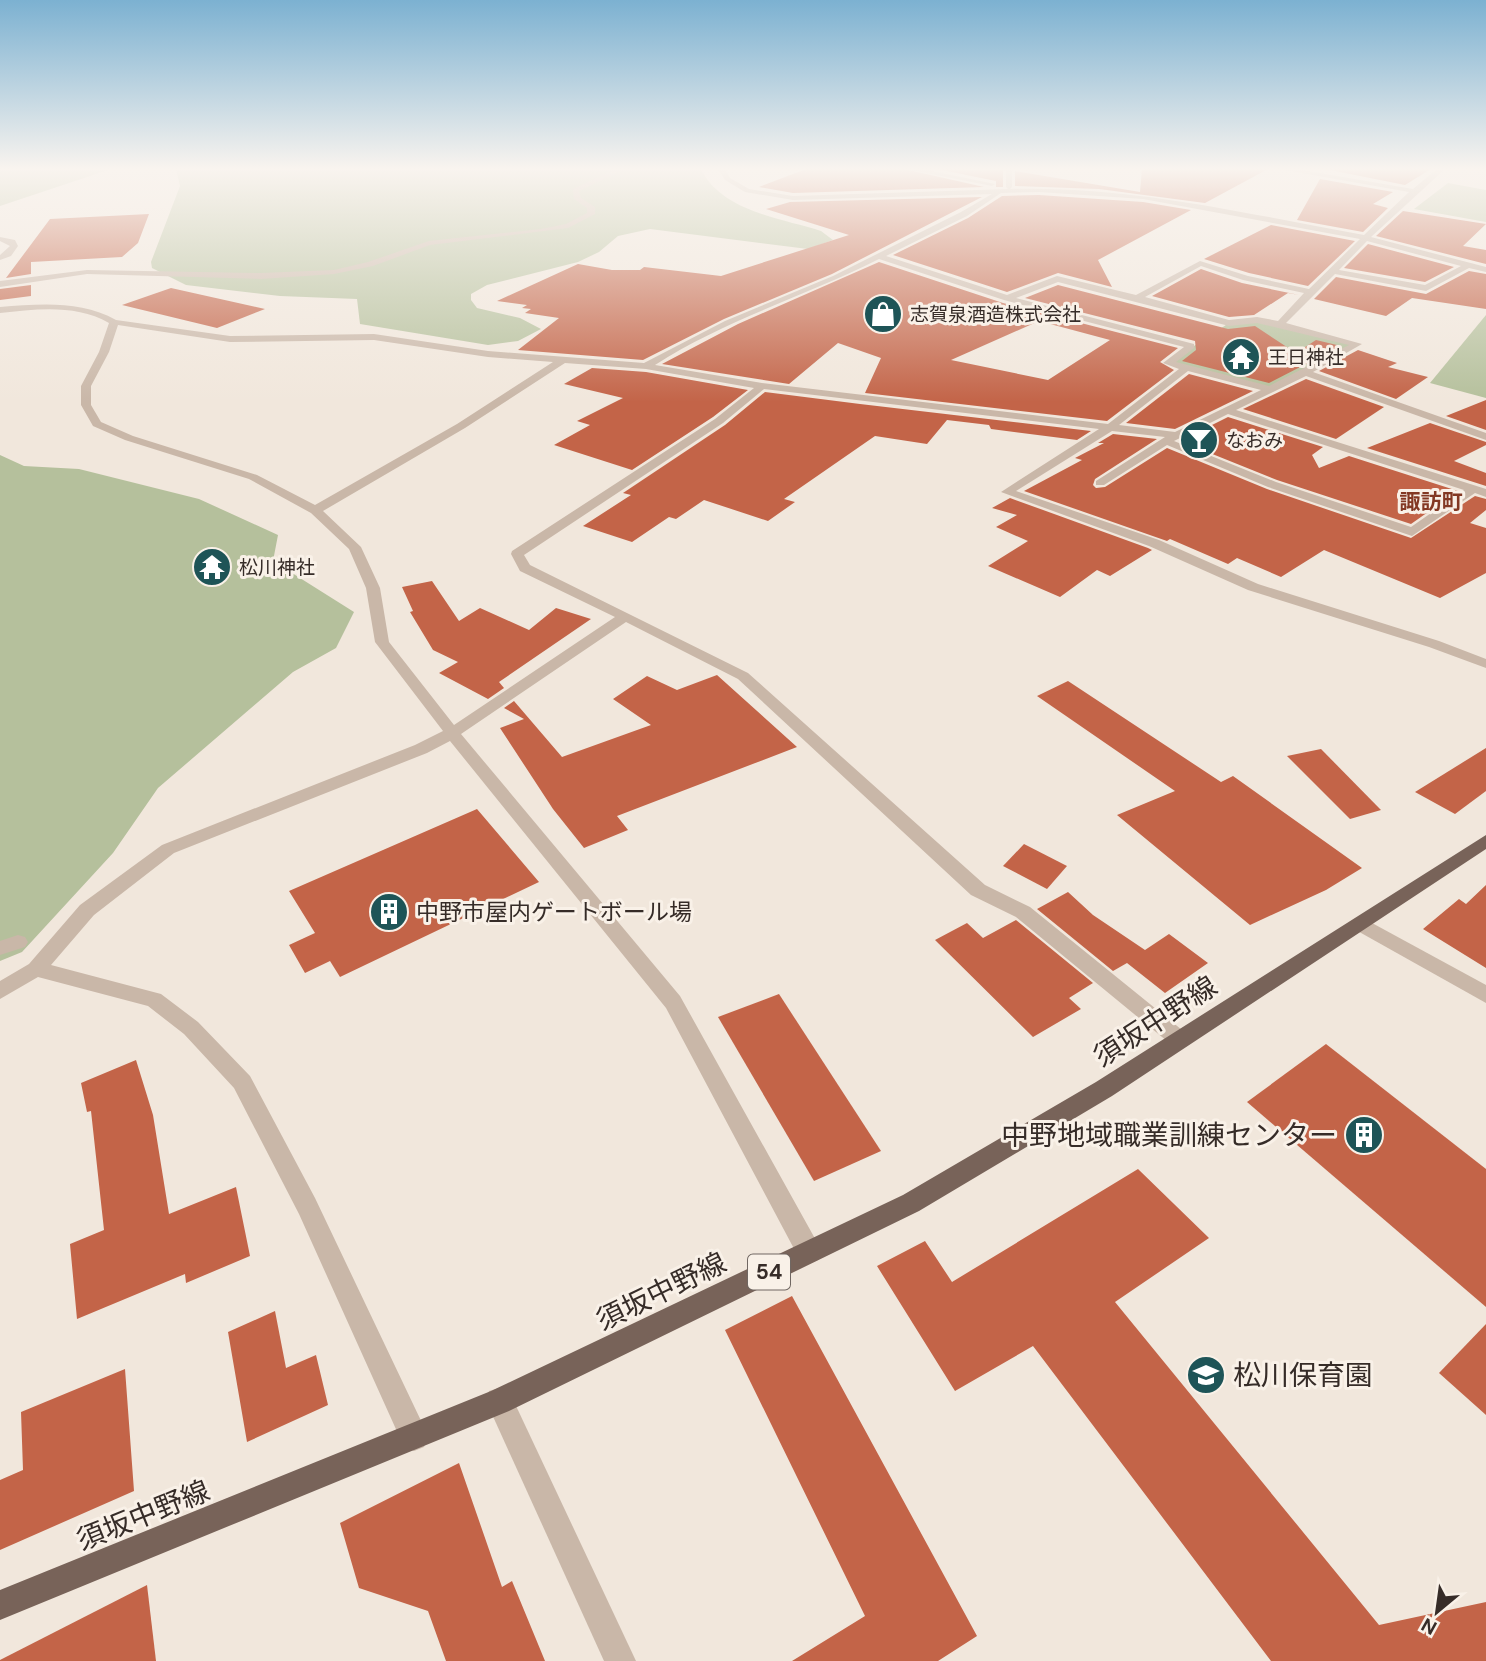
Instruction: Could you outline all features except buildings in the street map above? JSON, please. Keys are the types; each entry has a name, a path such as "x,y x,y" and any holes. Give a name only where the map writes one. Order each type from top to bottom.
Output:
{"main road":[{"name":"須坂中野線","path":"0,1605 499,1401 911,1203 1104,1089 1486,841"}],"street":[{"path":"0,258 8,254 14,247"},
{"path":"0,284 87,272 261,276 350,270 419,247"},
{"path":"646,366 660,356 728,323 788,300 897,247"},
{"path":"1280,324 1308,291 1357,247"},
{"path":"1398,247 1486,270"},
{"path":"877,256 1007,298 1191,346 1168,363 1271,389"},
{"path":"1137,298 1200,263 1246,278 1308,291"},
{"path":"1333,271 1426,288 1469,265"},
{"path":"1007,298 1057,279 1229,323 1257,320 1357,344 1171,438 1100,483"},
{"path":"0,310 75,309 104,315 114,322 230,339 374,337 488,354 646,366 762,386 1110,427 1171,438 1219,465 1307,497 1366,513 1412,532 1473,489"},
{"path":"114,322 104,352 86,386 86,405 97,424 129,438 253,477 315,510 355,547 373,588 382,642 452,733 673,1002 809,1252"},
{"path":"315,510 461,426 563,359"},
{"path":"1186,368 1110,427 1007,492 1154,543 1253,587 1434,644 1486,664"},
{"path":"1305,372 1486,437"},
{"path":"762,386 719,421 517,554 525,568 743,676 978,890 1023,912 1180,1040"},
{"path":"1225,410 1486,493"},
{"path":"0,991 36,969 87,911 168,849 421,748 452,733 624,617"},
{"path":"1361,924 1486,995"},
{"path":"36,969 153,1000 191,1028 242,1082 307,1206 414,1437"},
{"path":"499,1401 620,1661"}],"green space":[{"path":"157,247 606,247 578,262 487,285 471,294 471,300 477,308 520,318 541,329 518,341 488,345 360,324 357,299 280,296 186,285 152,268 151,262"},
{"path":"788,247 815,247 808,249"},
{"path":"1486,315 1486,398 1430,383"},
{"path":"1257,320 1357,344 1271,389 1168,363 1229,323"},
{"path":"0,455 24,466 79,469 199,499 278,535 273,561 354,612 336,648 293,672 158,788 113,853 22,952 0,961"}],"place":[{"name":"志賀泉酒造株式会社","path":"883,314"},
{"name":"王日神社","path":"1241,357"},
{"name":"なおみ","path":"1199,440"},
{"name":"松川神社","path":"212,567"},
{"name":"中野市屋内ゲートボール場","path":"389,912"},
{"name":"中野地域職業訓練センター","path":"1364,1135"},
{"name":"松川保育園","path":"1206,1375"}],"district":[{"name":"諏訪町","path":"1431,502"}]}
